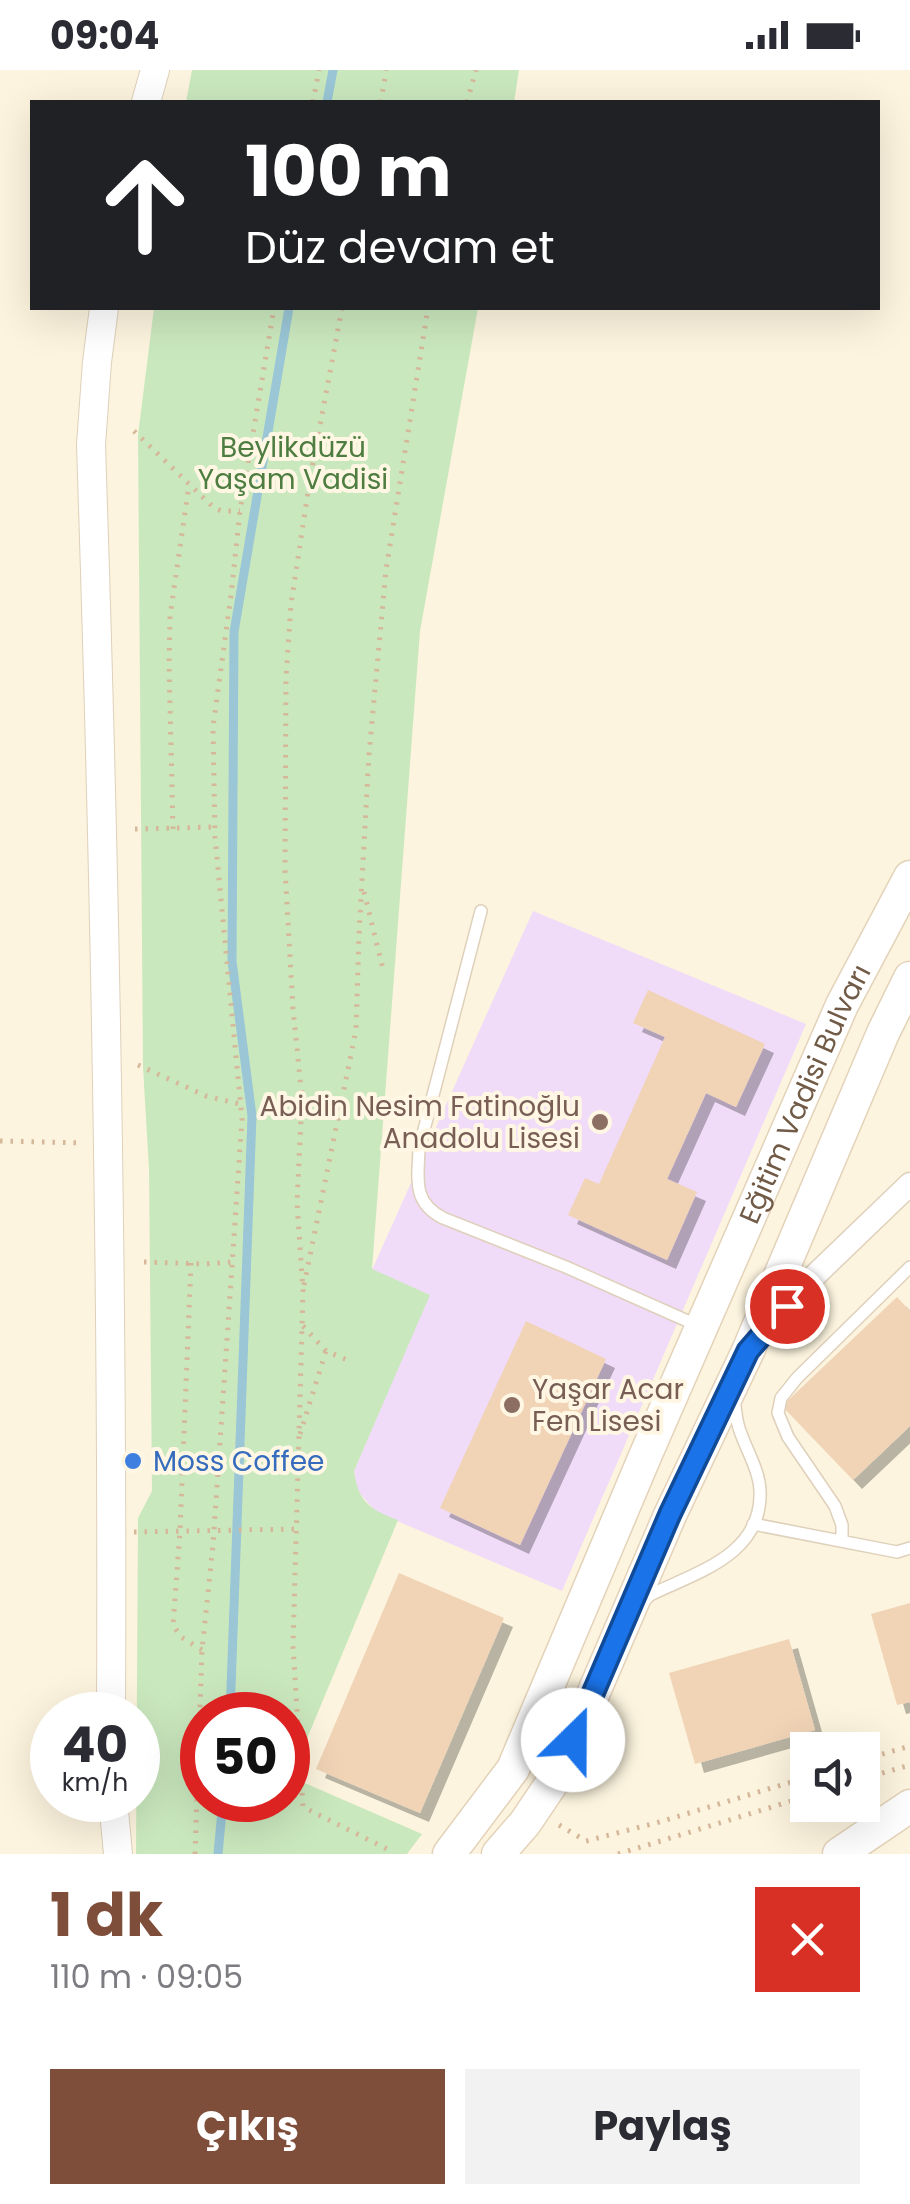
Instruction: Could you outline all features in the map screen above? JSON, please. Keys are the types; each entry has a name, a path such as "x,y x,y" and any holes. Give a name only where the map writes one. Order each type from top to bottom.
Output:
{"main road":[{"name":"Eğitim Vadisi Bulvarı","path":"448,1854 513,1770 842,1005 910,877"},
{"name":"Eğitim Vadisi Bulvarı","path":"498,1854 526,1823 560,1771 670,1514 742,1364 910,978"},
{"path":"838,1854 910,1806"}],"street":[{"path":"147,100 155,70"},
{"path":"104,310 91,445 106,1008 111,1692"},
{"path":"742,1364 806,1284 910,1184"},
{"path":"106,1854 109,1822"},
{"path":"114,1822 118,1854"}],"lane":[{"path":"480,911 418,1149 417,1186 421,1198 443,1218 703,1328"},
{"path":"842,1542 836,1506 788,1437 778,1412 781,1398 910,1268"},
{"path":"626,1618 650,1595 714,1566 749,1535 757,1515 760,1488 738,1426 733,1394 742,1364"},
{"path":"753,1524 897,1552 910,1548"}],"path":[{"path":"313,100 319,70"},
{"path":"381,100 386,70"},
{"path":"468,100 476,70"},
{"path":"195,1854 202,1650 242,1119 214,827 212,727 240,510 274,310"},
{"path":"342,310 291,604 286,677 285,869 302,1098 298,1202 303,1291 293,1646 303,1807 390,1854"},
{"path":"303,1291 356,1030 369,754 386,570 428,310"},
{"path":"134,432 214,508 240,510"},
{"path":"174,829 170,616 188,484"},
{"path":"135,829 214,827"},
{"path":"362,885 384,973"},
{"path":"138,1065 206,1096 240,1104"},
{"path":"0,1141 83,1143"},
{"path":"144,1262 232,1262"},
{"path":"191,1264 173,1625 180,1637 202,1650"},
{"path":"302,1324 326,1351 352,1362"},
{"path":"298,1442 326,1351"},
{"path":"131,1532 296,1529"},
{"path":"880,1755 910,1746"},
{"path":"880,1774 910,1765"},
{"path":"550,1820 586,1841 790,1782"},
{"path":"618,1854 790,1801"}],"shaded area":[{"path":"533,911 806,1024 562,1591 376,1512 357,1490 354,1471 429,1295 372,1270"}],"green space":[{"path":"192,70 519,70 514,100 186,100"},
{"name":"Beylikdüzü Yaşam Vadisi","path":"154,310 478,310 420,631 372,1269 430,1295 354,1471 367,1503 398,1520 310,1731 310,1692 180,1692 180,1822 310,1822 310,1785 422,1834 407,1854 136,1854 136,1822 160,1822 160,1692 137,1692 138,1518 152,1491 149,1169 143,1067 138,435"}],"building":[{"path":"648,990 765,1044 736,1107 706,1093 667,1179 697,1192 667,1260 568,1215 585,1178 599,1184 665,1037 633,1023"},
{"path":"897,1297 910,1311 910,1426 853,1480 782,1406"},
{"name":"Yaşar Acar Fen Lisesi","path":"526,1321 606,1359 520,1545 440,1508"},
{"path":"399,1573 504,1618 420,1813 316,1769"},
{"path":"910,1603 910,1702 897,1705 871,1614"},
{"path":"789,1639 815,1730 790,1732 790,1737 695,1764 669,1673"}],"waterway":[{"path":"327,100 333,70"},
{"path":"231,1692 252,1116 232,961 234,632 289,310"},
{"path":"218,1854 221,1822"}],"place":[{"name":"Abidin Nesim Fatinoğlu Anadolu Lisesi","path":"600,1122"},
{"name":"Yaşar Acar Fen Lisesi","path":"512,1405"},
{"name":"Moss Coffee","path":"133,1461"}],"route":[{"path":"573,1740 670,1514 748,1351 787,1306"}]}
